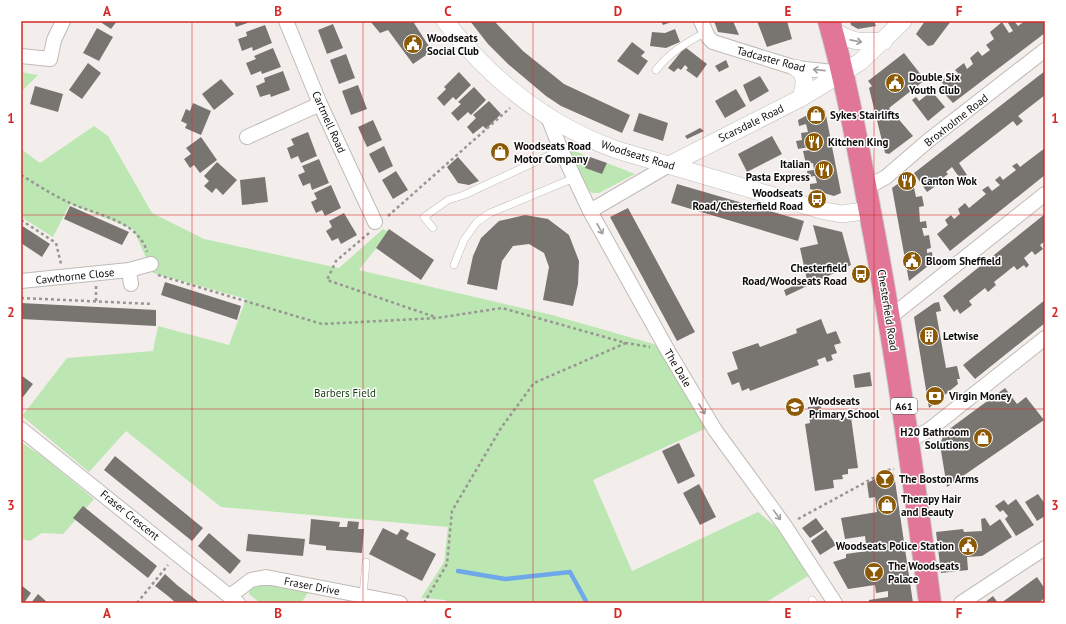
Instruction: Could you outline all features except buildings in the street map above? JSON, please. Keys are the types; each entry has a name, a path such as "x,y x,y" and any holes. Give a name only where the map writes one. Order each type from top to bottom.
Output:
{"highway":[{"name":"Chesterfield Road","path":"830,25 843,72 890,318 930,603"}],"street":[{"path":"21,56 50,59 54,40 63,21"},
{"name":"Cartmell Road","path":"286,21 320,104 378,224"},
{"name":"Woodseats Road","path":"445,21 471,54 491,74 521,98 548,117 602,144 825,212 842,214 870,210"},
{"name":"Scarsdale Road","path":"590,211 669,165 801,98 860,62 884,41 903,21"},
{"path":"830,25 850,41 884,41"},
{"name":"Tadcaster Road","path":"704,27 713,42 796,68 843,72"},
{"name":"Broxholme Road","path":"866,188 886,177 929,140 1045,50"},
{"path":"796,68 802,73 805,80 801,98"},
{"path":"247,137 320,104"},
{"name":"The Dale","path":"548,117 561,150 590,211 668,351 715,430 785,526 835,603"},
{"path":"890,318 1045,194"},
{"name":"Cawthorne Close","path":"21,281 129,270 151,264"},
{"name":"Cawthorne Close","path":"129,270 131,284"},
{"path":"908,441 930,430 1045,338"},
{"name":"Fraser Crescent","path":"21,429 234,600"},
{"path":"962,603 1045,548"},
{"name":"Fraser Drive","path":"234,600 251,580 266,577 400,603"}],"lane":[{"name":"Tadcaster Road","path":"656,70 662,57 704,27"},
{"path":"433,228 424,217 448,200 464,195 561,150"},
{"path":"454,265 464,240 477,222 490,213 574,178"},
{"path":"363,595 366,562"}],"path":[{"path":"438,318 327,280 336,261 521,98"},
{"path":"21,175 67,202 114,220 133,231 144,241 155,274 322,324 438,318 502,308 626,343 668,351"},
{"path":"21,220 56,242 65,277"},
{"path":"21,298 153,304"},
{"path":"424,603 448,564 452,511 501,428 534,383 626,343"},
{"path":"785,526 888,470 911,465"},
{"path":"137,603 177,553"}],"green space":[{"path":"21,72 38,75 21,92"},
{"name":"Barbers Field","path":"94,126 108,136 152,213 204,239 339,268 383,229 389,232 359,270 552,315 657,345 707,428 593,480 632,571 758,512 783,533 808,576 765,603 449,603 445,600 421,598 444,562 448,527 221,507 126,431 89,472 22,416 67,358 153,351 158,326 229,345 246,299 153,273 133,229 70,204 53,237 21,217 21,149 40,163"},
{"path":"569,149 590,157 586,168 602,174 607,163 635,174 599,193 592,193 588,190 567,151"},
{"path":"21,442 42,456 94,499 63,534 42,533 30,541 21,539"},
{"path":"255,581 309,591 301,603 260,603 249,594 250,587"}],"waterway":[{"path":"458,571 505,579 570,572 587,603"}],"place":[{"name":"Woodseats Social Club","path":"413,44"},
{"name":"Double Six Youth Club","path":"895,83"},
{"name":"Sykes Stairlifts","path":"816,115"},
{"name":"Kitchen King","path":"814,142"},
{"name":"Woodseats Road Motor Company","path":"500,152"},
{"name":"Italian Pasta Express","path":"824,170"},
{"name":"Canton Wok","path":"907,181"},
{"name":"Woodseats Road/Chesterfield Road","path":"817,199"},
{"name":"Bloom Sheffield","path":"912,261"},
{"name":"Chesterfield Road/Woodseats Road","path":"861,274"},
{"name":"Letwise","path":"929,336"},
{"name":"Virgin Money","path":"935,396"},
{"name":"Woodseats Primary School","path":"795,407"},
{"name":"H20 Bathroom Solutions","path":"983,438"},
{"name":"The Boston Arms","path":"885,479"},
{"name":"Therapy Hair and Beauty","path":"887,505"},
{"name":"Woodseats Police Station","path":"968,546"},
{"name":"The Woodseats Palace","path":"874,572"}]}
